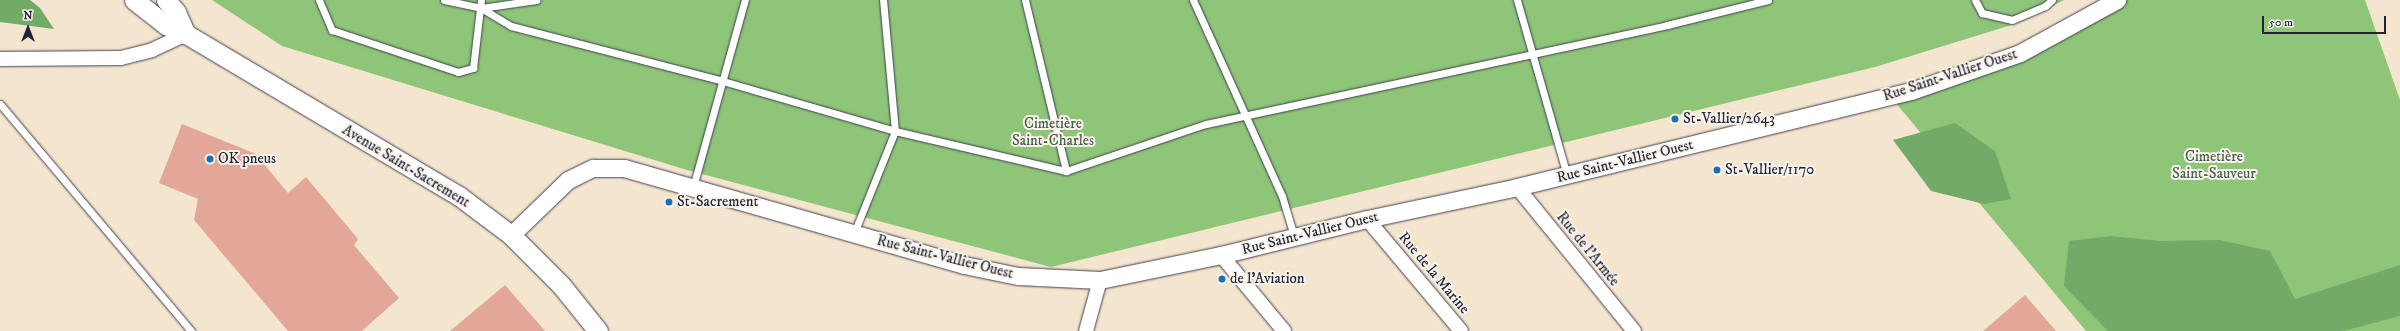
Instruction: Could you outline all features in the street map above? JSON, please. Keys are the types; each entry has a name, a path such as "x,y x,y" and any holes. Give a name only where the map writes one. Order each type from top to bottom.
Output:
{"main road":[{"name":"Avenue Saint-Sacrement","path":"134,0 166,25 186,34 459,196 511,235 561,285 598,331"},
{"path":"166,0 176,12 186,34"}],"street":[{"name":"Rue Saint-Vallier Ouest","path":"511,235 568,180 592,168 624,168 964,265 1018,276 1100,280 1221,255 1367,219 1517,187 1911,91 2020,53 2117,0"},
{"path":"0,59 121,58 152,50 186,34"},
{"name":"Rue de l'Armée","path":"1517,187 1634,331"},
{"name":"Rue de la Marine","path":"1367,219 1461,331"},
{"path":"1221,255 1284,331"},
{"path":"1086,331 1100,280"}],"lane":[{"path":"319,0 332,30 458,72 473,68 481,4"},
{"path":"444,0 481,4 536,0"},
{"path":"693,187 745,0"},
{"path":"854,233 895,131 883,0"},
{"path":"1025,0 1066,171"},
{"path":"1193,0 1282,196 1294,237"},
{"path":"1517,0 1567,175"},
{"path":"481,4 511,26 723,81 895,131 1066,171 1206,124 1667,25 1768,0"},
{"path":"1975,0 1982,13 2012,20 2046,6 2052,0"},
{"path":"0,104 191,331"}],"green space":[{"path":"0,0 30,0 40,8 54,29 0,22"},
{"name":"Cimetière Saint-Charles","path":"212,0 2064,0 2018,23 1875,67 1051,267 687,170 282,46"},
{"name":"Cimetière Saint-Sauveur","path":"2117,0 2365,0 2400,100 2400,331 2086,331 1890,96 1965,73"},
{"path":"1955,123 1995,151 2011,199 1984,204 1931,191 1893,140"},
{"path":"2111,236 2159,241 2219,240 2270,251 2295,299 2400,265 2400,316 2343,331 2108,331 2064,286 2069,241"}],"building":[{"path":"182,124 266,158 264,164 288,193 306,177 358,239 354,245 399,298 362,331 288,331 194,220 198,199 159,183"},
{"path":"505,285 545,331 450,331"},
{"path":"2025,295 2056,331 1983,331"}],"place":[{"name":"St-Vallier/2643","path":"1675,119"},
{"name":"OK pneus","path":"210,159"},
{"name":"St-Vallier/1170","path":"1717,170"},
{"name":"St-Sacrement","path":"669,202"},
{"name":"de l'Aviation","path":"1222,279"}]}
